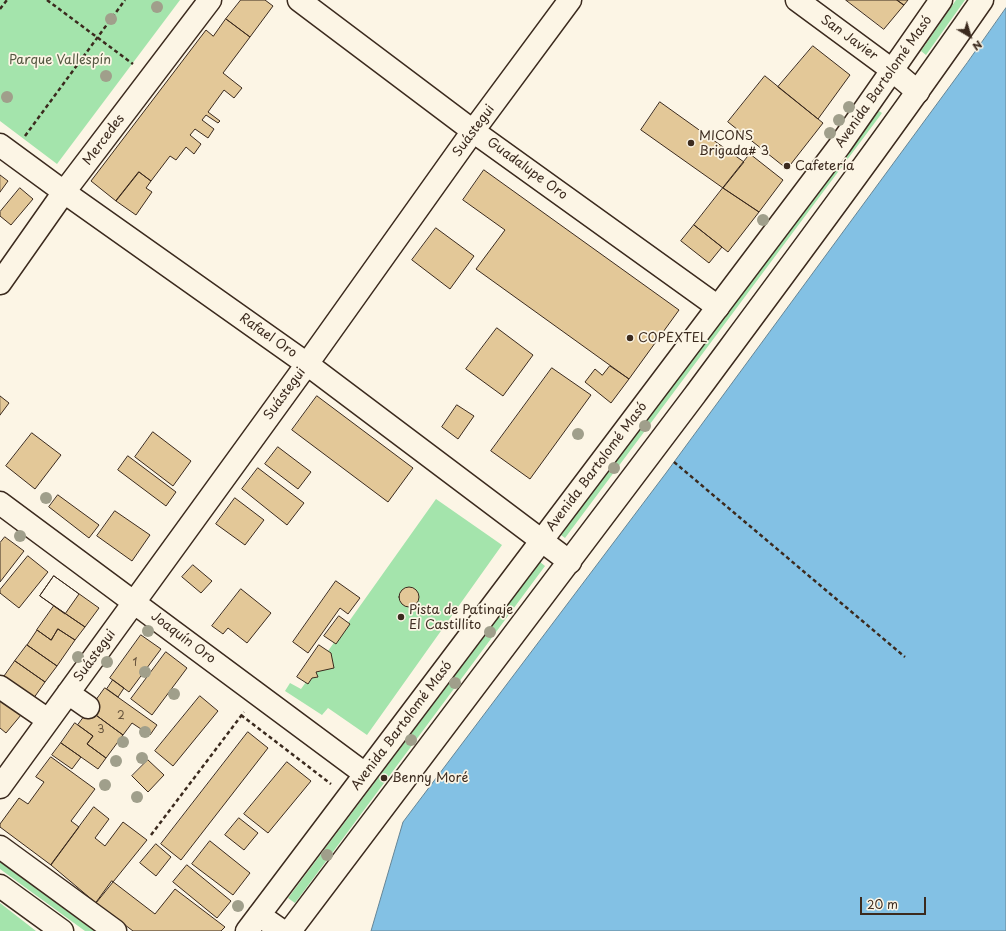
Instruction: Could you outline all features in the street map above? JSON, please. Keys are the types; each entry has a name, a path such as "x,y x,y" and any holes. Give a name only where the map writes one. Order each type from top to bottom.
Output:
{"street":[{"name":"Mercedes","path":"0,283 64,192 210,0"},
{"name":"Guadalupe Oro","path":"299,0 474,131 718,307"},
{"name":"Suástegui","path":"0,787 570,0"},
{"name":"San Javier","path":"797,0 892,70 918,92"},
{"name":"Avenida Bartolomé Masó","path":"253,923 840,145 941,0"},
{"path":"290,931 570,562 836,205 918,92 982,0"},
{"name":"Rafael Oro","path":"6,149 64,192 307,364 570,562"},
{"name":"Joaquín Oro","path":"0,503 365,774"},
{"path":"0,687 48,720"},
{"path":"68,693 88,707"},
{"path":"0,847 115,931"},
{"path":"0,886 62,931"},
{"path":"253,923 282,931"}],"path":[{"path":"0,9 7,0"},
{"path":"47,0 151,78"},
{"path":"6,149 98,38 125,0"},
{"path":"674,462 905,657"},
{"path":"151,835 257,694"},
{"path":"241,715 332,784"}],"green space":[{"name":"Parque Vallespín","path":"0,0 180,0 57,164 0,121"},
{"path":"956,0 965,0 926,55 921,51"},
{"path":"879,111 882,113 565,538 561,535 718,322"},
{"name":"Pista de Patinaje El Castillito","path":"436,499 502,545 367,735 328,708 322,715 285,691 290,683 301,689"},
{"path":"540,562 545,566 295,903 288,898"},
{"path":"0,862 94,931 85,931 0,869"},
{"path":"0,903 36,931 0,931"}],"water":[{"path":"1006,8 1006,931 371,931 403,822 666,473"}],"building":[{"path":"241,0 265,0 273,6 250,37 226,19"},
{"path":"846,0 897,0 904,5 884,29"},
{"path":"897,0 908,0 904,5"},
{"path":"226,19 250,37 223,73 242,88 234,98 224,90 208,112 220,121 218,123 206,115 202,120 214,129 208,138 195,129 190,135 201,144 194,154 186,147 176,160 170,156 151,181 139,172 116,201 91,181 206,30 213,36"},
{"path":"813,46 850,75 818,119 778,87"},
{"path":"765,76 823,123 787,169 728,122"},
{"path":"660,102 744,162 723,188 641,130"},
{"path":"750,154 783,180 759,212 723,188"},
{"path":"484,170 679,310 629,379 476,269 505,230 463,200"},
{"path":"139,172 151,181 146,188 152,192 136,215 116,201"},
{"path":"0,175 8,181 0,192"},
{"path":"20,188 33,199 11,225 0,216 0,212"},
{"path":"723,188 759,212 728,252 694,225"},
{"path":"694,225 722,247 709,263 681,241"},
{"path":"436,228 474,256 450,289 412,260"},
{"path":"497,328 533,355 503,396 466,369"},
{"path":"610,366 629,379 611,403 585,382 595,369 602,375"},
{"path":"552,368 591,395 530,479 491,451"},
{"path":"0,396 9,403 0,415"},
{"path":"317,396 413,468 388,502 292,430"},
{"path":"457,405 474,416 458,439 442,427"},
{"path":"153,432 191,461 173,486 135,457"},
{"path":"32,433 61,455 35,489 6,466"},
{"path":"278,447 311,472 298,489 265,464"},
{"path":"128,456 176,492 166,506 118,470"},
{"path":"258,468 304,503 287,525 242,489"},
{"path":"58,495 99,525 89,538 49,507"},
{"path":"235,498 264,520 245,545 216,524"},
{"path":"115,511 150,535 132,561 97,536"},
{"path":"5,537 24,551 0,582 0,543"},
{"path":"28,556 48,572 19,608 0,593 0,590"},
{"path":"193,565 212,581 201,593 182,577"},
{"path":"54,576 99,608 85,627 40,596"},
{"path":"54,576 79,594 65,614 40,596"},
{"path":"336,581 360,598 348,614 340,608 308,653 293,642"},
{"path":"409,587 416,590 419,597 416,604 409,607 402,604 399,597 402,590"},
{"path":"241,589 271,613 247,643 228,628 223,634 212,626"},
{"path":"54,606 85,627 75,640 58,629 51,640 37,630"},
{"path":"339,616 350,624 336,644 324,636"},
{"path":"58,629 75,640 57,666 27,645 37,630 51,640"},
{"path":"141,635 161,649 129,692 110,678"},
{"path":"27,645 57,666 45,682 15,661"},
{"path":"319,645 331,653 334,668 316,672 318,677 312,678 308,684 297,677"},
{"path":"166,652 187,668 152,715 131,699"},
{"path":"15,661 45,682 31,702 1,681"},
{"path":"113,680 124,688 118,697 107,689"},
{"path":"105,688 157,725 150,735 132,723 123,735 89,710"},
{"path":"200,696 218,711 173,766 155,751"},
{"path":"0,697 21,715 6,733 0,728"},
{"path":"89,710 123,735 106,758 87,744 93,736 78,725"},
{"path":"75,723 93,736 87,744 106,758 98,769 61,743"},
{"path":"248,732 268,748 181,860 161,844"},
{"path":"61,743 81,757 72,769 52,755"},
{"path":"51,757 95,789 71,821 79,827 51,865 0,827 0,824 19,798 28,804 44,782 36,777"},
{"path":"148,760 164,775 148,792 132,776"},
{"path":"287,762 311,781 268,833 244,814"},
{"path":"94,807 109,819 95,838 105,846 123,822 147,840 96,903 51,865"},
{"path":"239,818 258,833 244,850 225,835"},
{"path":"210,841 250,873 233,895 192,864"},
{"path":"156,844 171,857 156,876 140,863"},
{"path":"187,865 231,901 217,918 173,882"},
{"path":"112,881 155,914 175,889 225,927 221,931 133,931 96,903"}],"place":[{"name":"MICONS Brigada# 3","path":"691,143"},
{"name":"Cafetería","path":"787,166"},
{"name":"COPEXTEL","path":"630,338"},
{"name":"Pista de Patinaje El Castillito","path":"401,617"},
{"name":"Benny Moré","path":"384,778"}]}
